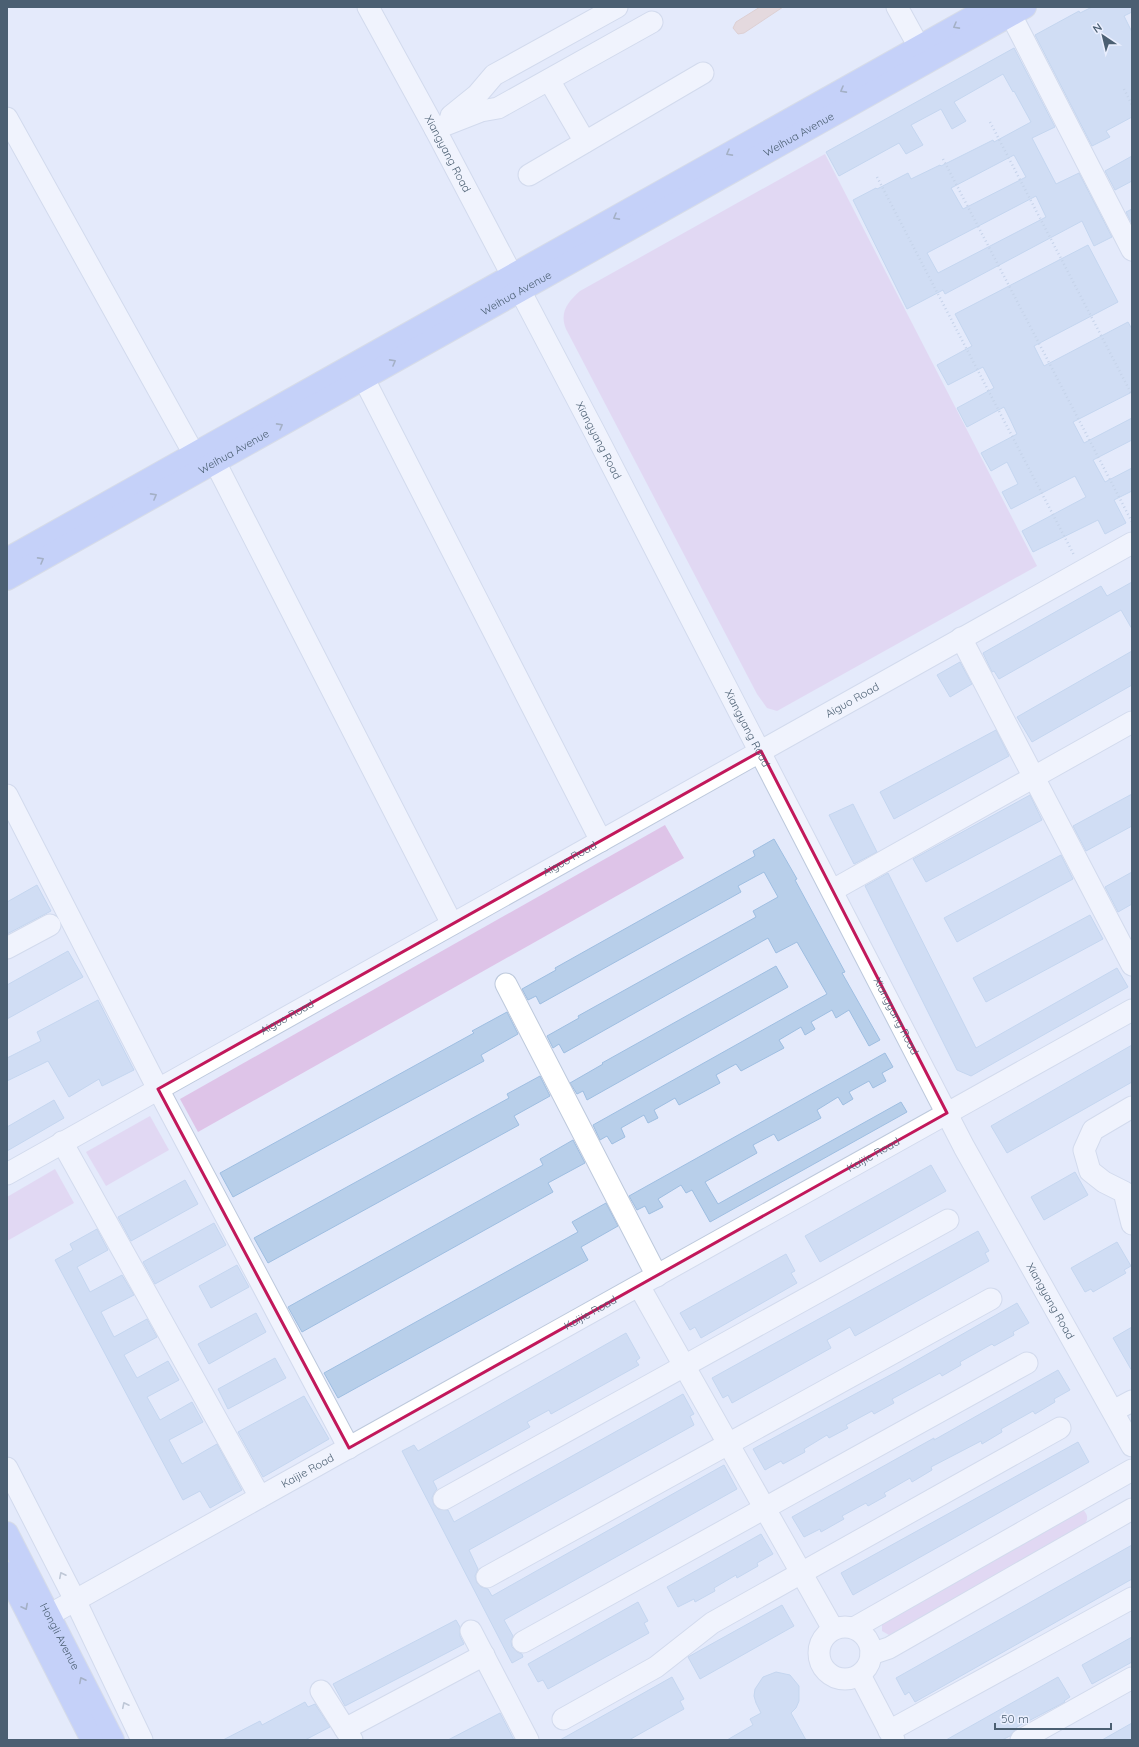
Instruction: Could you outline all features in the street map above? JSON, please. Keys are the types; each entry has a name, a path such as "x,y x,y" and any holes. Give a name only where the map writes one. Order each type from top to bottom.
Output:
{"main road":[{"name":"Weihua Avenue","path":"7,579 364,379 516,283 990,7"},
{"name":"Weihua Avenue","path":"7,559 194,454 516,283 1018,11"},
{"name":"Hongli Avenue","path":"7,1533 113,1740"},
{"name":"Hongli Avenue","path":"7,1573 92,1740"}],"street":[{"name":"Xiangyang Road","path":"368,7 435,129 761,751 964,1147 1132,1446"},
{"path":"435,129 478,95 494,75 617,7"},
{"path":"898,7 919,47"},
{"path":"1018,11 1132,250"},
{"path":"435,129 481,111 498,108 652,22"},
{"path":"529,175 703,73"},
{"path":"549,80 585,142"},
{"path":"7,118 194,454"},
{"path":"364,379 601,841"},
{"path":"215,462 452,924"},
{"name":"Aiguo Road","path":"7,1174 1132,543"},
{"path":"961,638 1132,965"},
{"path":"833,890 1132,722"},
{"path":"7,795 158,1089 349,1448"},
{"path":"7,948 50,925"},
{"path":"506,984 657,1276"},
{"name":"Kaijie Road","path":"49,1615 1132,1010"},
{"path":"1132,1107 1093,1130 1084,1150 1090,1171 1104,1182 1124,1192 1132,1224"},
{"path":"62,1142 260,1497"},
{"path":"444,1499 948,1220"},
{"path":"639,1286 833,1629"},
{"path":"487,1577 991,1298"},
{"path":"522,1642 1027,1363"},
{"path":"1113,1411 1132,1400"},
{"path":"563,1719 656,1667 712,1623 1060,1428"},
{"path":"7,1468 75,1600 142,1740"},
{"path":"854,1628 1132,1470"},
{"path":"871,1654 889,1648 1132,1510"},
{"path":"860,1675 891,1736 1132,1598"},
{"path":"840,1627 854,1628 868,1640 871,1654 868,1665 860,1675 844,1680 829,1674 823,1668 819,1661 819,1646 827,1634 833,1629 840,1627"},
{"path":"471,1631 528,1740"},
{"path":"321,1691 348,1734 484,1655"},
{"path":"1021,1740 1132,1678"}],"path":[{"path":"1124,89 1132,105"},
{"path":"990,122 1132,396"},
{"path":"943,159 1132,522"},
{"path":"877,177 1082,570"}],"highlighted area":[{"path":"761,751 947,1113 349,1448 158,1089"}],"shaded area":[{"path":"760,7 783,7 744,33 738,34 733,28 736,22"},
{"path":"825,154 1037,566 777,711 767,708 757,694 566,329 564,323 564,312 568,303 580,291"},
{"path":"665,825 684,858 198,1132 180,1099"},
{"path":"150,1116 169,1150 106,1186 86,1152"},
{"path":"55,1169 74,1203 7,1241 7,1197"},
{"path":"1079,1510 1083,1510 1087,1516 1087,1520 1083,1526 898,1632 889,1635 882,1631 882,1622"}],"building":[{"path":"1092,7 1132,7 1132,12 1124,16 1132,32 1132,117 1106,131 1110,137 1092,146 1035,35 1079,11 1080,13"},
{"path":"1014,48 1055,127 1032,138 1056,184 1079,173 1112,237 1094,246 1082,221 945,294 943,290 907,309 853,200 908,173 911,179 940,165 941,166 993,140 994,142 1031,122 1003,74 954,102 966,121 952,129 941,109 911,125 923,145 906,154 899,143 839,176 826,152","holes":["1014,155 1026,177 963,209 951,188","1036,196 1046,217 938,273 927,253"]},
{"path":"1132,156 1132,181 1115,190 1105,171"},
{"path":"1132,209 1132,224 1126,212"},
{"path":"1088,245 1118,302 1034,346 1044,366 1128,322 1132,329 1132,392 1073,422 1084,443 1132,418 1132,440 1093,460 1105,482 1132,468 1132,491 1114,500 1126,523 1105,534 1098,520 1033,552 1022,531 1086,497 1075,476 1011,509 1002,492 1018,484 1007,462 991,471 981,453 1017,434 1004,407 967,427 957,408 994,388 983,367 948,385 937,365 972,346 955,314"},
{"path":"1132,582 1132,629 1121,610 999,679 994,671 992,672 983,653 1101,586 1107,596"},
{"path":"1132,651 1132,685 1032,742 1017,717"},
{"path":"960,662 972,684 950,697 937,675"},
{"path":"996,730 1009,756 894,819 880,792"},
{"path":"1132,794 1132,826 1086,851 1073,826"},
{"path":"1030,795 1042,820 926,882 913,859"},
{"path":"853,804 877,852 854,864 829,815"},
{"path":"774,839 797,879 795,880 845,972 842,973 880,1040 869,1046 849,1010 836,1018 832,1010 811,1022 815,1029 805,1035 801,1027 779,1040 784,1048 741,1071 736,1064 716,1075 720,1083 679,1105 675,1098 654,1110 658,1118 648,1123 644,1115 621,1128 625,1137 612,1144 607,1136 600,1140 593,1125 827,994 797,942 776,953 768,938 564,1053 559,1044 553,1048 547,1036 579,1018 578,1016 756,917 753,911 778,897 764,872 738,886 741,892 540,1004 536,996 528,1000 522,989 556,970 555,968 755,856 753,851"},
{"path":"1061,855 1073,879 957,942 944,918"},
{"path":"1132,872 1132,904 1118,912 1105,887"},
{"path":"888,873 976,1048 1117,968 1128,987 971,1076 957,1070 865,886"},
{"path":"37,885 51,911 7,934 7,902"},
{"path":"1090,915 1103,939 986,1002 973,978"},
{"path":"68,951 83,977 7,1019 7,985"},
{"path":"776,966 788,987 587,1100 583,1091 577,1094 570,1083 603,1064 602,1063"},
{"path":"98,1000 134,1070 102,1086 99,1079 69,1097 48,1061 7,1081 7,1058 41,1041 37,1032"},
{"path":"507,1012 518,1034 481,1055 484,1061 233,1197 220,1173 474,1033 472,1031"},
{"path":"1132,1045 1132,1082 1007,1153 991,1126"},
{"path":"885,1053 893,1067 882,1073 886,1081 873,1088 869,1081 849,1092 853,1099 843,1105 838,1097 817,1110 821,1118 778,1141 774,1134 753,1145 757,1153 705,1182 718,1204 901,1102 907,1112 710,1222 692,1190 686,1193 681,1185 658,1199 663,1207 649,1214 645,1206 637,1210 629,1196"},
{"path":"540,1076 550,1096 514,1116 519,1125 268,1263 254,1238 509,1098 507,1094"},
{"path":"54,1100 64,1118 7,1151 7,1127"},
{"path":"573,1140 585,1163 548,1183 553,1192 302,1332 288,1307 543,1165 540,1159"},
{"path":"931,1165 946,1191 820,1262 805,1236"},
{"path":"1075,1172 1088,1195 1044,1220 1031,1197"},
{"path":"185,1180 198,1204 131,1241 118,1217"},
{"path":"606,1203 618,1226 581,1247 588,1260 338,1398 324,1373 578,1232 572,1222"},
{"path":"214,1223 226,1245 155,1284 143,1262"},
{"path":"97,1229 108,1250 77,1267 90,1292 122,1275 134,1295 101,1312 114,1337 147,1319 157,1337 124,1355 137,1378 168,1361 179,1380 147,1397 160,1420 192,1402 203,1422 169,1440 182,1464 217,1444 242,1490 210,1508 200,1491 183,1500 55,1260 73,1250 70,1244"},
{"path":"978,1231 989,1251 985,1253 989,1261 855,1336 850,1327 827,1340 831,1348 732,1403 728,1395 723,1398 712,1378"},
{"path":"1117,1242 1131,1266 1124,1270 1126,1273 1093,1292 1091,1289 1085,1292 1071,1268"},
{"path":"786,1254 795,1271 791,1273 797,1283 701,1338 695,1327 690,1330 680,1313"},
{"path":"237,1265 249,1287 211,1308 199,1286"},
{"path":"1017,1303 1029,1323 1013,1332 1014,1335 994,1346 992,1344 960,1362 961,1365 942,1376 940,1373 892,1399 894,1403 874,1414 872,1411 846,1425 848,1428 829,1438 827,1435 804,1449 805,1452 783,1464 781,1461 765,1470 753,1449 896,1372"},
{"path":"256,1313 266,1332 209,1364 198,1344"},
{"path":"1132,1327 1132,1371 1113,1338"},
{"path":"626,1333 640,1358 636,1361 639,1365 551,1414 549,1410 527,1422 530,1427 433,1481 437,1489 432,1498 434,1505 438,1509 448,1510 454,1522 683,1394 694,1414 690,1416 694,1425 469,1550 478,1569 475,1576 477,1583 481,1587 488,1589 492,1596 724,1465 737,1489 504,1620 513,1636 511,1641 512,1647 517,1652 522,1654 523,1657 512,1663 402,1451 414,1445 418,1451"},
{"path":"275,1358 286,1378 228,1409 218,1389"},
{"path":"1058,1370 1070,1390 1054,1399 1055,1402 1035,1414 1033,1411 1001,1429 1002,1432 982,1444 981,1441 931,1467 932,1470 912,1482 910,1478 884,1493 886,1496 868,1506 866,1503 842,1516 844,1519 821,1532 820,1529 804,1537 792,1517 934,1438 934,1440"},
{"path":"304,1396 329,1439 263,1477 238,1432"},
{"path":"1078,1442 1089,1462 853,1595 841,1573"},
{"path":"761,1534 773,1554 757,1563 758,1566 737,1578 736,1575 714,1588 715,1591 695,1602 694,1599 678,1607 667,1587"},
{"path":"1132,1545 1132,1579 915,1702 909,1692 905,1695 896,1678"},
{"path":"638,1602 648,1621 644,1623 649,1633 548,1689 543,1680 538,1682 528,1664"},
{"path":"782,1605 794,1626 700,1679 688,1657"},
{"path":"456,1620 460,1627 460,1636 464,1644 345,1706 333,1684"},
{"path":"1132,1637 1132,1662 1092,1684 1082,1665"},
{"path":"776,1672 790,1675 799,1686 799,1701 796,1708 791,1713 806,1740 727,1740 753,1725 750,1719 761,1713 754,1696 755,1689 763,1677"},
{"path":"672,1677 684,1699 680,1701 684,1709 629,1740 560,1740"},
{"path":"1058,1677 1070,1697 1064,1701 1065,1702 1017,1727 1010,1736 1002,1740 946,1740"},
{"path":"305,1702 308,1707 315,1704 330,1727 305,1740 223,1740 260,1721 262,1725"},
{"path":"500,1713 514,1740 448,1740"},
{"path":"1132,1723 1132,1740 1102,1740"}]}
